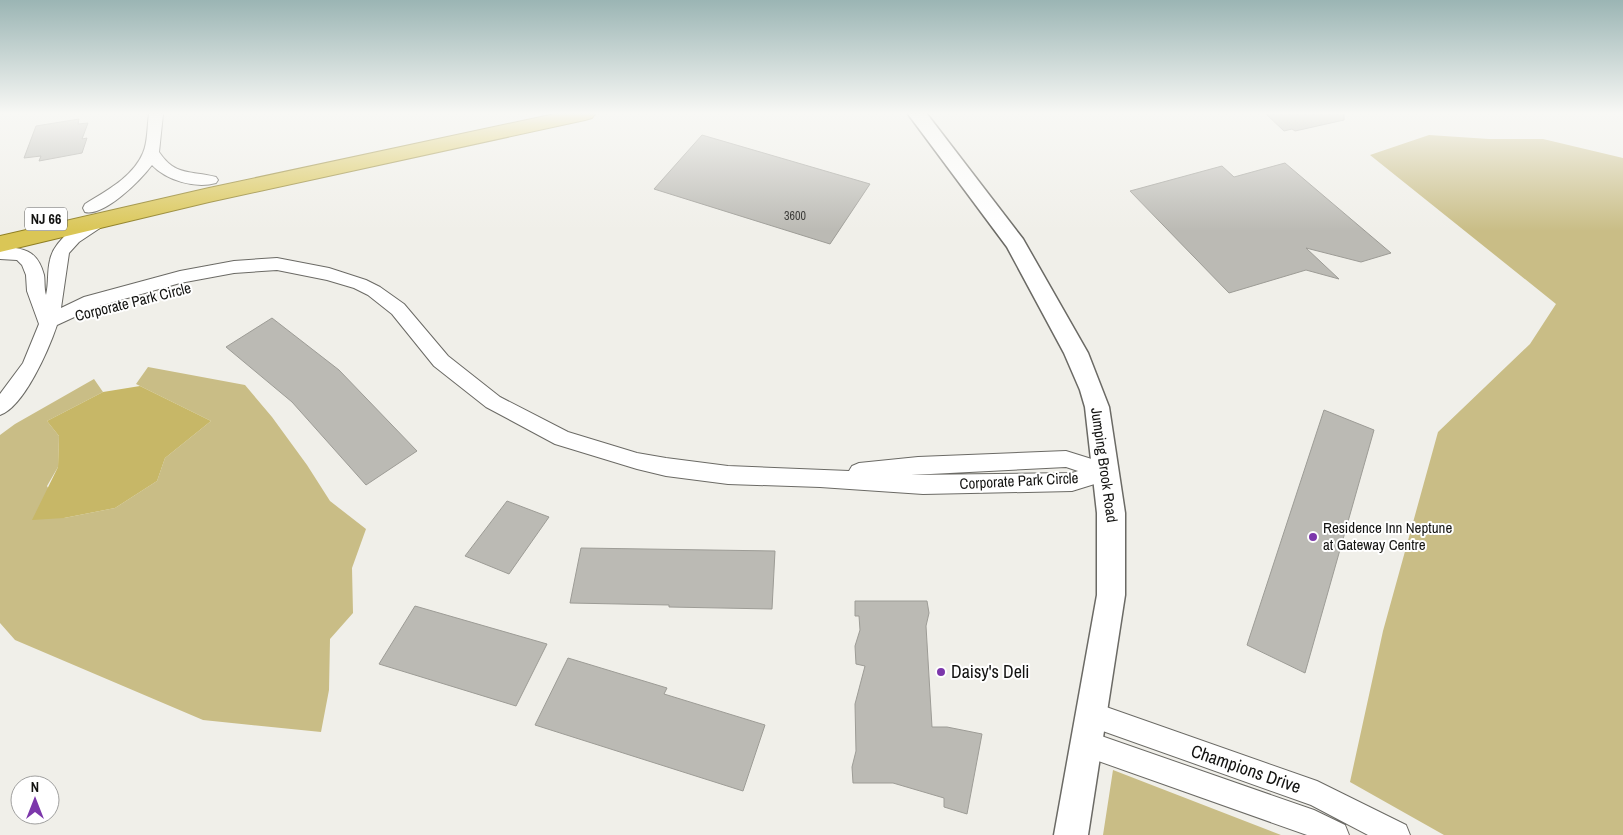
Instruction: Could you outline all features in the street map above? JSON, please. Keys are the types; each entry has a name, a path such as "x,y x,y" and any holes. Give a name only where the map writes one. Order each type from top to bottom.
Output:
{"highway":[{"name":"NJ 66","path":"0,244 210,180 337,153"},
{"name":"NJ 66","path":"0,230 253,185 403,153"}],"street":[{"path":"0,407 22,380 44,339 57,286 58,265 62,252 95,214 132,180 150,153"},
{"path":"152,153 160,166 170,174 210,180"},
{"name":"Jumping Brook Road","path":"947,153 1005,228 1026,261 1084,370 1097,407 1107,472 1113,535 1112,596 1071,835"},
{"path":"0,252 21,254 30,262 35,275 36,291 47,322"},
{"name":"Corporate Park Circle","path":"47,322 90,316 232,278 263,274 314,272 345,279 374,291 398,309 435,355 468,384 514,414 562,438 610,454 666,467 728,475 914,484 1072,482 1107,472"},
{"name":"Champions Drive","path":"1089,730 1294,786 1317,794 1396,835"},
{"name":"Champions Drive","path":"1089,730 1292,817 1314,824 1334,835"},
{"path":"1292,817 1294,786"}],"shaded area":[{"path":"1376,153 1602,153 1623,158 1623,835 1444,835 1350,782 1383,631 1438,432 1530,344 1556,304 1370,155"},
{"path":"148,367 245,385 272,417 307,465 330,501 366,529 352,568 353,613 330,639 329,690 321,732 203,720 15,640 0,623 0,435 15,424 94,379 103,392 47,421 59,436 58,467 47,486 64,518 115,508 157,481 165,458 211,421 136,384"},
{"path":"140,386 211,421 165,458 157,481 115,508 64,518 32,520 58,467 59,436 47,421 103,392"},
{"path":"1113,770 1281,835 1103,835"}],"building":[{"path":"26,153 82,153 39,161 41,156 24,158"},
{"path":"686,153 764,153 870,184 830,244 654,189"},
{"path":"1285,163 1391,253 1361,262 1306,248 1339,279 1306,270 1229,293 1130,191 1222,166 1234,177"},
{"path":"272,318 339,370 417,451 366,485 292,402 226,347"},
{"name":"Residence Inn Neptune at Gateway Centre","path":"1324,410 1374,430 1305,673 1247,645"},
{"path":"507,501 549,517 509,574 465,556"},
{"path":"581,548 775,551 772,609 570,603"},
{"path":"855,601 927,601 929,613 926,626 932,727 947,727 982,734 967,814 944,807 944,798 893,783 853,783 852,767 856,751 855,704 865,666 856,664 855,646 860,630 859,616 855,616"},
{"path":"415,606 547,644 516,706 379,664"},
{"path":"568,658 667,688 664,694 765,725 743,791 535,725"}],"place":[{"name":"Residence Inn Neptune at Gateway Centre","path":"1313,537"},
{"name":"Daisy's Deli","path":"941,672"}]}
